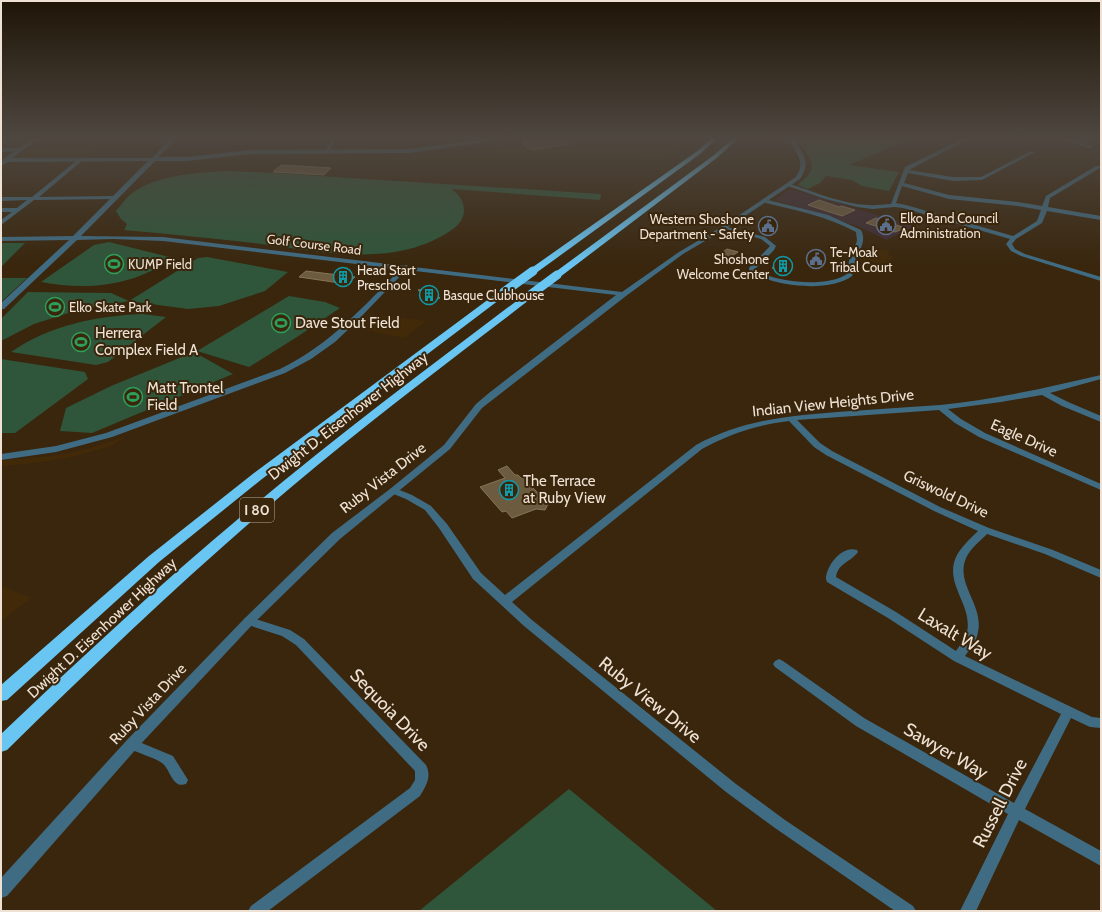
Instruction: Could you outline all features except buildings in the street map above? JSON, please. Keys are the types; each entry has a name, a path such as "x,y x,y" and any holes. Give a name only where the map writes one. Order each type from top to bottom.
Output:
{"highway":[{"name":"Dwight D. Eisenhower Highway","path":"1,695 154,559 270,467 504,292 659,181"},
{"name":"Dwight D. Eisenhower Highway","path":"1,745 133,620 285,486 406,390 683,181"}],"street":[{"path":"1,222 55,181"},
{"path":"1,307 75,238 131,181"},
{"name":"Ruby Vista Drive","path":"1,890 132,744 249,621 336,536 394,492 448,447 479,406 492,394 610,304 681,253 725,227 794,181"},
{"path":"893,203 901,181"},
{"path":"1075,181 1048,197 1043,208 1044,213 1040,222 1014,238 1009,244 1013,250 1018,252 1101,279"},
{"path":"900,184 949,198 1018,204 1101,218"},
{"path":"788,185 860,206 876,207 893,203 1014,238"},
{"path":"1,199 113,198"},
{"path":"725,227 763,238 773,246 772,250 751,269 759,275 810,284 833,282 850,276 853,260 857,253 861,239 859,231 836,221 795,207 764,201"},
{"path":"1,210 18,210"},
{"name":"Golf Course Road","path":"1,239 113,237 163,239 624,294"},
{"path":"1,457 39,453 88,442 165,416 272,375 299,362 335,338 406,267"},
{"path":"554,285 598,294 605,298 610,304"},
{"name":"Indian View Heights Drive","path":"504,602 699,447 721,434 748,425 791,419 940,407 1043,392 1101,377"},
{"path":"1043,392 1065,404 1101,419"},
{"name":"Eagle Drive","path":"940,407 958,421 982,435 1101,487"},
{"name":"Griswold Drive","path":"791,419 817,445 834,456 937,509 985,530 1049,552 1101,574"},
{"name":"Ruby View Drive","path":"394,492 409,497 428,508 443,526 477,576 528,623 731,788 780,824 908,911"},
{"path":"958,658 973,633 974,621 971,607 958,581 958,568 962,556 985,530"},
{"name":"Laxalt Way","path":"853,552 838,562 830,574 831,579 892,615 958,658 1068,712 1090,722 1101,723"},
{"name":"Sequoia Drive","path":"249,621 286,633 300,642 421,769 422,781 415,792 256,911"},
{"name":"Sawyer Way","path":"779,664 860,722 1101,859"},
{"name":"Russell Drive","path":"968,911 1016,812 1068,712"},
{"path":"132,744 168,760 181,780"}],"shaded area":[{"path":"789,190 794,190 914,226 887,240 857,226 775,200"},
{"path":"868,247 890,251 888,255 893,256 891,261 888,260 886,264 861,260"},
{"path":"370,314 426,321 404,338 356,328"},
{"path":"125,437 111,446 76,456 43,462 1,466 1,461 51,456 86,449"},
{"path":"1,586 31,598 1,621"}],"green space":[{"path":"158,181 391,181 601,194 600,200 452,189 461,199 464,208 464,213 460,222 453,229 431,242 407,250 382,254 356,254 331,253 238,241 124,230 127,224 121,219 116,211 131,194"},
{"path":"802,181 822,181 808,189 798,185"},
{"path":"853,181 894,181 889,191 862,186"},
{"name":"KUMP Field","path":"109,242 173,258 142,275 110,284 76,286 41,282 94,245"},
{"path":"1,243 25,243 1,267"},
{"path":"207,257 288,272 265,291 219,306 188,309 129,301 198,258"},
{"path":"1,278 27,278 1,302"},
{"name":"Elko Skate Park","path":"28,292 111,293 129,301 81,309 34,324 1,341 1,319"},
{"name":"Dave Stout Field","path":"289,296 325,302 340,308 249,367 197,351"},
{"name":"Herrera Complex Field A","path":"142,314 166,317 108,362 96,365 11,352 41,335 74,324 108,317"},
{"name":"Matt Trontel Field","path":"194,352 233,374 92,433 60,431 66,408 111,386"},
{"path":"1,359 85,372 88,379 15,433 1,433"},
{"path":"569,789 717,911 419,911"}],"place":[{"name":"Elko Band Council Administration","path":"886,225"},
{"name":"Western Shoshone Department - Safety","path":"768,226"},
{"name":"Te-Moak Tribal Court","path":"816,259"},
{"name":"KUMP Field","path":"114,264"},
{"name":"Shoshone Welcome Center","path":"783,266"},
{"name":"Head Start Preschool","path":"343,277"},
{"name":"Basque Clubhouse","path":"429,295"},
{"name":"Elko Skate Park","path":"55,307"},
{"name":"Dave Stout Field","path":"281,323"},
{"name":"Herrera Complex Field A","path":"81,342"},
{"name":"Matt Trontel Field","path":"133,397"},
{"name":"The Terrace at Ruby View","path":"509,490"}]}
